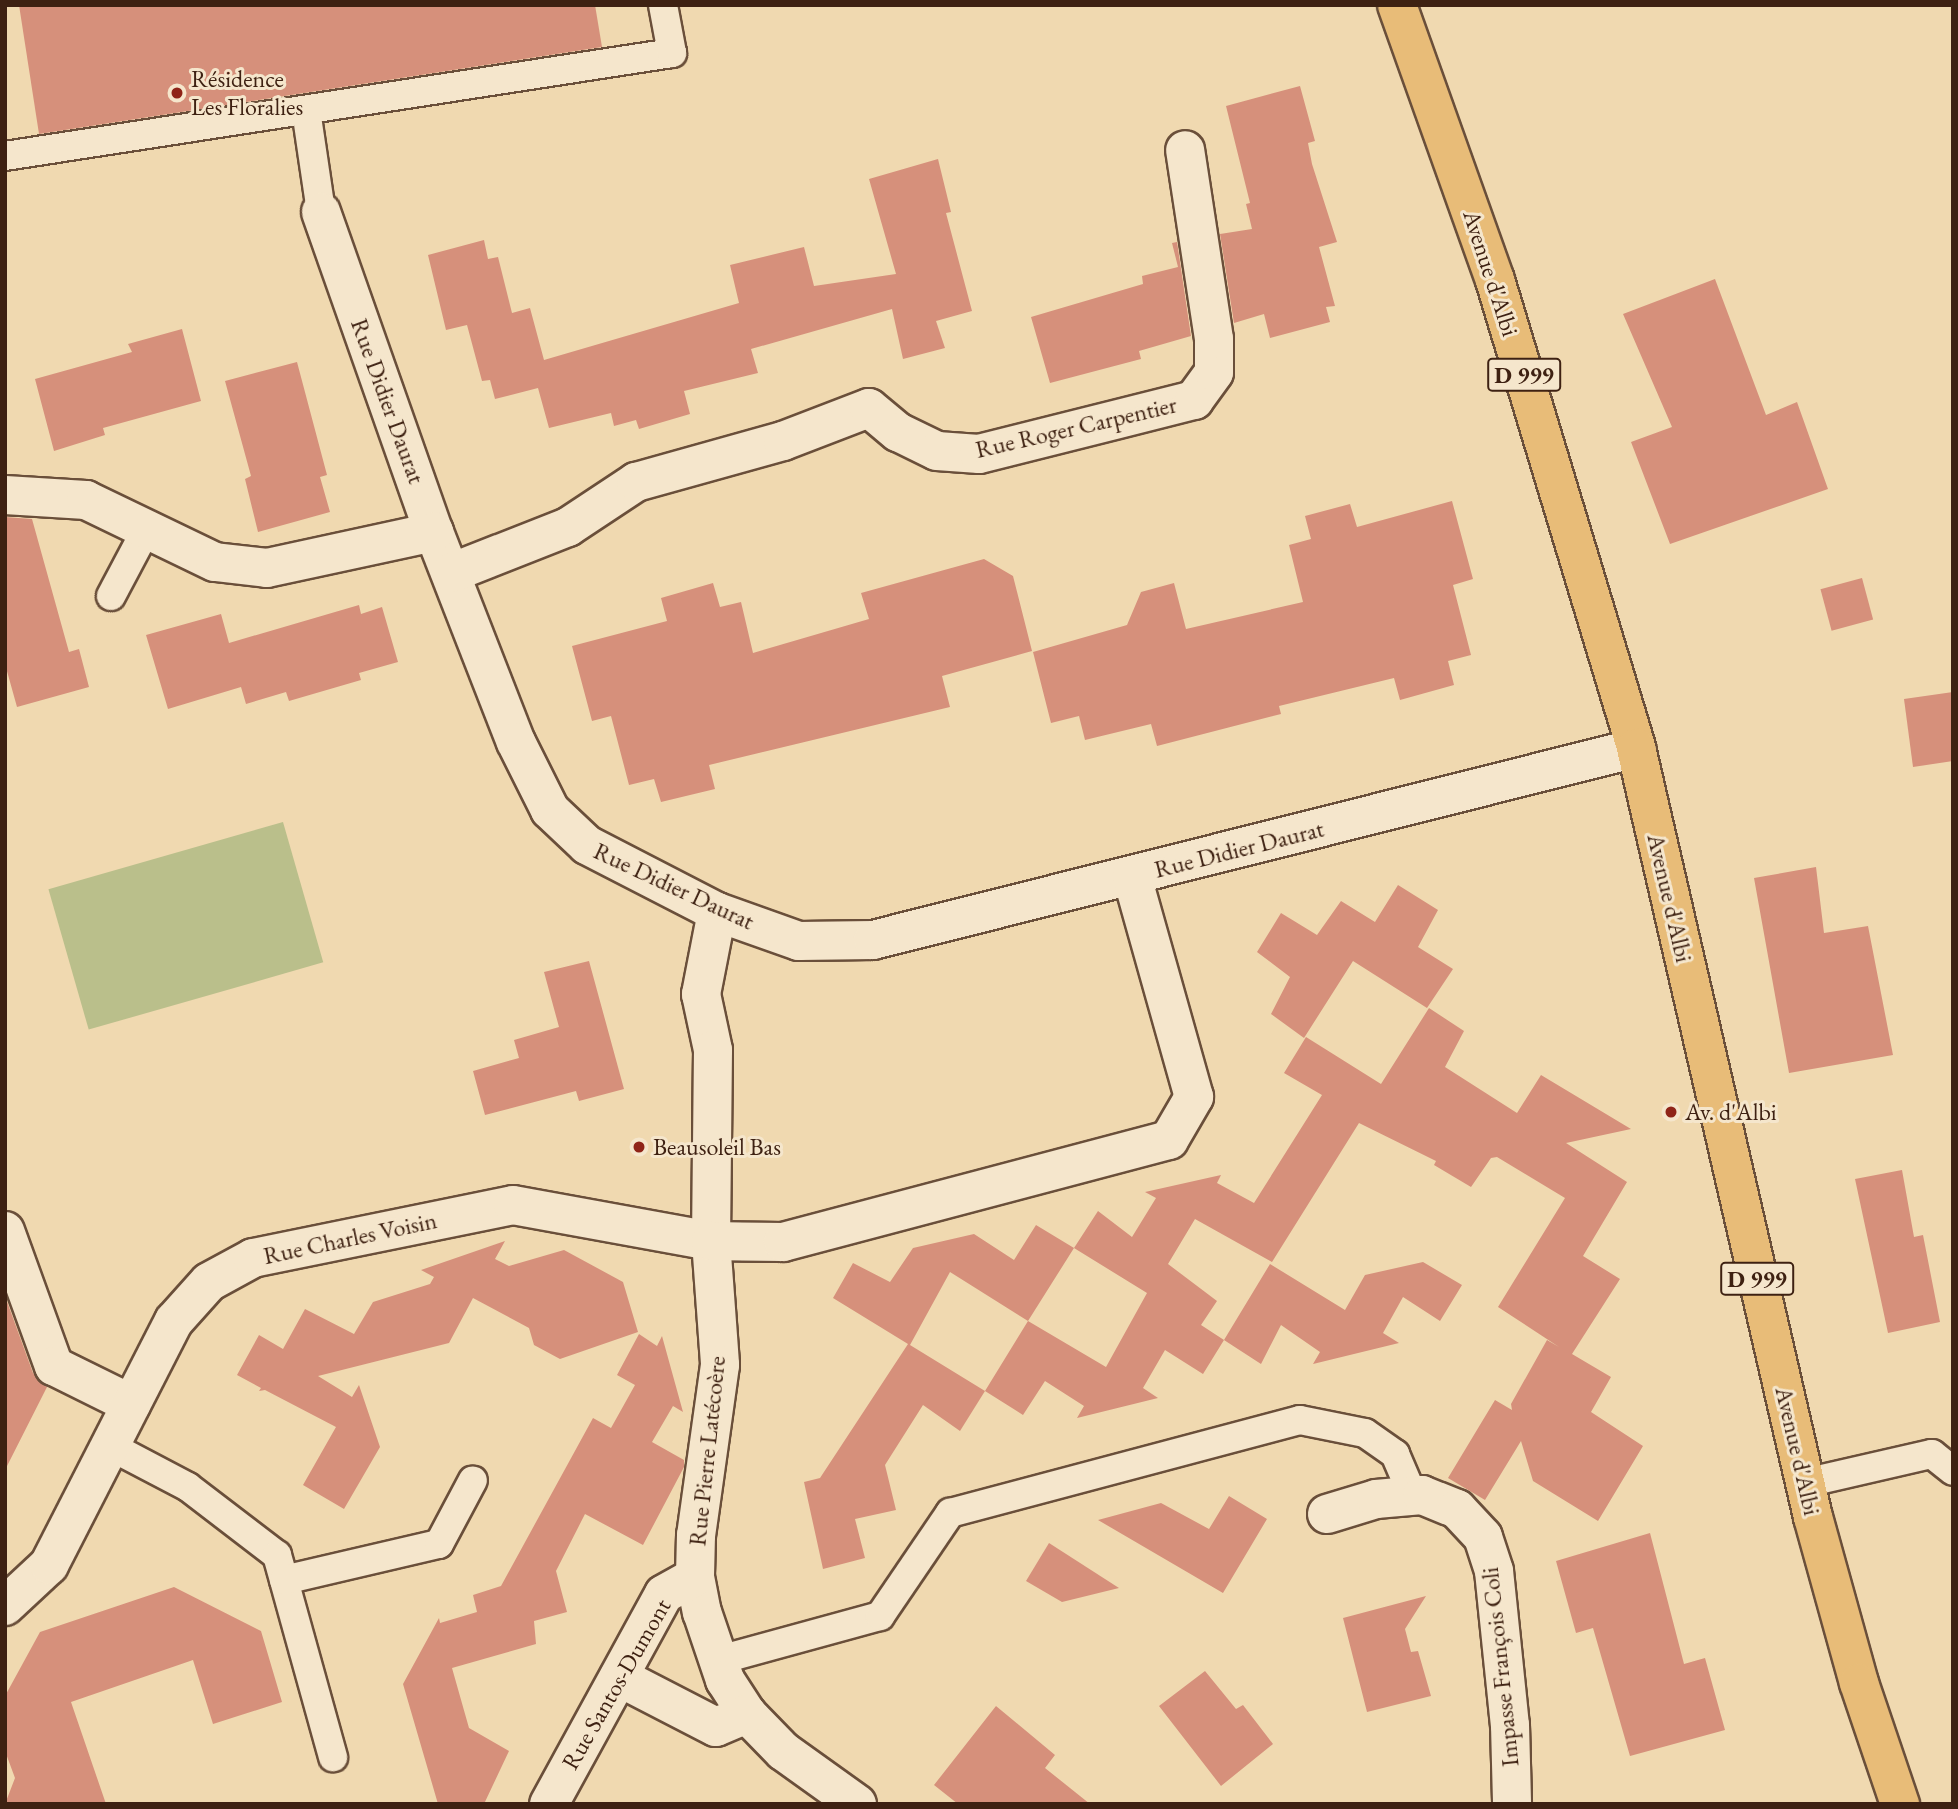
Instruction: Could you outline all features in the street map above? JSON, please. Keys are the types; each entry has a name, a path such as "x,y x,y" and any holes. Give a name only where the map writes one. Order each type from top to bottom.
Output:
{"main road":[{"name":"Avenue d'Albi","path":"1397,5 1495,280 1636,748 1805,1483 1859,1683 1900,1804"}],"street":[{"name":"Rue Roger Carpentier","path":"451,573 568,527 636,482 783,441 869,408 898,432 937,451 979,454 1194,400 1214,372 1214,339 1185,150"},
{"name":"Rue Didier Daurat","path":"321,212 434,532 516,742 550,810 587,845 717,912 799,941 873,940 1636,748"},
{"path":"5,495 86,500 215,562 267,568 434,532"},
{"name":"Rue Charles Voisin","path":"5,1606 49,1564 174,1321 209,1282 253,1258 513,1205 711,1241 783,1242 1169,1140 1194,1097 1132,876"},
{"name":"Rue Pierre Latécoère","path":"717,912 701,994 713,1051 711,1241 720,1365 696,1535 695,1577 719,1660 747,1714 783,1751 857,1804"},
{"path":"5,1231 54,1366 131,1404"},
{"name":"Impasse François Coli","path":"1327,1514 1376,1499 1422,1495 1457,1509 1483,1537 1494,1571 1510,1725 1512,1804"},
{"name":"Rue Santos-Dumont","path":"549,1804 664,1594 695,1577"},
{"path":"619,1677 716,1727 747,1714"}],"lane":[{"path":"5,156 672,53 663,5"},
{"path":"306,110 321,212"},
{"path":"111,596 146,528"},
{"path":"719,1660 880,1616 950,1513 1300,1420 1365,1433 1395,1454 1413,1496"},
{"path":"110,1446 188,1486 276,1555 334,1757"},
{"path":"1805,1483 1932,1454 1953,1471"},
{"path":"284,1580 439,1544 473,1480"}],"green space":[{"path":"283,822 323,962 89,1030 48,889"}],"building":[{"name":"Résidence Les Floralies","path":"19,5 595,5 602,47 39,134"},
{"path":"1300,86 1315,141 1308,143 1312,164 1337,242 1319,247 1335,306 1326,307 1330,322 1270,338 1264,314 1234,323 1220,234 1252,229 1246,204 1250,203 1226,106"},
{"path":"938,159 951,212 946,213 972,311 936,321 945,348 903,359 892,309 751,349 758,373 684,391 690,414 639,429 636,420 614,426 611,413 549,428 538,388 495,399 490,380 482,381 467,325 446,330 428,255 484,240 488,259 498,257 512,313 530,308 544,360 739,303 730,265 804,247 814,286 896,274 869,179"},
{"path":"1177,242 1191,336 1139,351 1141,359 1050,383 1031,317 1143,284 1142,276 1178,267 1172,243"},
{"path":"1715,279 1766,415 1797,402 1828,489 1670,544 1631,442 1672,427 1623,314"},
{"path":"182,329 201,401 103,428 105,435 54,451 35,379 132,352 128,344"},
{"path":"297,362 327,475 320,477 330,512 258,532 245,479 251,476 225,381"},
{"path":"1452,501 1473,579 1453,585 1471,655 1448,661 1454,685 1400,700 1394,678 1279,706 1281,714 1157,746 1151,724 1085,740 1079,716 1051,723 1033,652 1127,625 1141,592 1174,583 1186,629 1303,602 1289,545 1311,539 1305,516 1350,504 1357,527"},
{"path":"5,517 32,519 69,652 79,649 89,687 17,707 5,664"},
{"path":"984,559 1013,576 1032,651 942,676 950,707 709,765 715,789 661,802 654,779 629,785 611,716 592,721 572,646 667,621 661,598 713,583 720,607 741,602 753,653 869,619 861,593"},
{"path":"1862,578 1873,620 1832,631 1820,589"},
{"path":"359,605 361,614 382,607 398,662 359,673 361,680 289,701 286,692 246,704 241,687 168,709 146,635 221,614 229,643"},
{"path":"1953,692 1953,761 1913,767 1904,699"},
{"path":"1816,867 1824,933 1868,926 1893,1055 1789,1073 1754,878"},
{"path":"1398,885 1438,910 1418,947 1453,969 1427,1008 1353,961 1304,1038 1271,1014 1290,977 1257,952 1281,913 1317,935 1341,901 1375,922"},
{"path":"589,961 624,1089 579,1101 576,1091 485,1115 473,1071 519,1058 514,1040 559,1027 544,972"},
{"path":"1429,1008 1464,1031 1445,1067 1517,1113 1541,1075 1631,1129 1566,1143 1627,1182 1583,1256 1620,1279 1572,1354 1611,1377 1591,1412 1643,1446 1598,1521 1533,1481 1521,1441 1485,1500 1448,1478 1495,1400 1512,1410 1511,1404 1547,1340 1559,1347 1498,1307 1565,1198 1497,1157 1491,1158 1471,1187 1434,1165 1436,1161 1359,1123 1272,1262 1195,1219 1168,1264 1217,1301 1201,1325 1224,1340 1203,1374 1165,1350 1143,1388 1158,1398 1077,1418 1084,1406 1045,1381 1023,1415 985,1391 1028,1321 1106,1367 1147,1293 1074,1248 1098,1211 1132,1237 1156,1198 1145,1192 1221,1175 1217,1183 1254,1203 1322,1095 1284,1073 1306,1037 1381,1084"},
{"path":"1902,1170 1914,1237 1923,1235 1940,1322 1888,1333 1855,1179"},
{"path":"1036,1225 1074,1248 1028,1321 950,1272 910,1345 985,1391 960,1431 923,1405 885,1465 896,1510 855,1519 865,1558 823,1569 804,1482 820,1478 908,1344 833,1298 853,1263 890,1282 913,1248 974,1234 1014,1260"},
{"path":"505,1241 495,1259 509,1266 564,1250 623,1282 638,1332 560,1359 534,1345 529,1328 473,1298 449,1343 318,1376 352,1397 359,1385 380,1447 344,1509 303,1485 336,1427 265,1390 259,1391 261,1388 237,1375 259,1335 283,1349 305,1309 354,1334 373,1302 430,1284 434,1277 421,1270"},
{"path":"1423,1262 1462,1285 1440,1321 1403,1297 1383,1333 1399,1343 1313,1364 1320,1352 1281,1325 1261,1364 1224,1340 1270,1264 1345,1310 1365,1275"},
{"path":"5,1296 33,1373 47,1387 5,1470"},
{"path":"639,1334 657,1346 662,1336 683,1412 673,1406 652,1442 684,1460 684,1467 643,1545 585,1514 556,1571 567,1612 534,1621 536,1644 452,1668 469,1728 509,1751 484,1804 438,1804 403,1684 439,1618 440,1623 477,1612 473,1595 501,1586 593,1418 611,1428 635,1385 617,1375"},
{"path":"1229,1496 1267,1519 1223,1593 1098,1520 1161,1503 1209,1529"},
{"path":"1650,1533 1684,1664 1705,1658 1725,1730 1630,1756 1593,1628 1576,1633 1556,1561"},
{"path":"1049,1543 1119,1588 1062,1602 1026,1581"},
{"path":"174,1587 261,1631 282,1702 213,1724 193,1660 71,1702 106,1804 5,1804 15,1778 5,1751 5,1696 40,1632"},
{"path":"1426,1596 1405,1629 1411,1652 1418,1651 1431,1696 1367,1712 1343,1618"},
{"path":"1205,1671 1236,1709 1243,1705 1273,1744 1221,1786 1159,1706"},
{"path":"996,1706 1055,1755 1045,1768 1090,1804 958,1804 934,1785"}],"place":[{"name":"Résidence Les Floralies","path":"177,93"},
{"name":"Av. d'Albi","path":"1671,1112"},
{"name":"Beausoleil Bas","path":"639,1147"}]}
